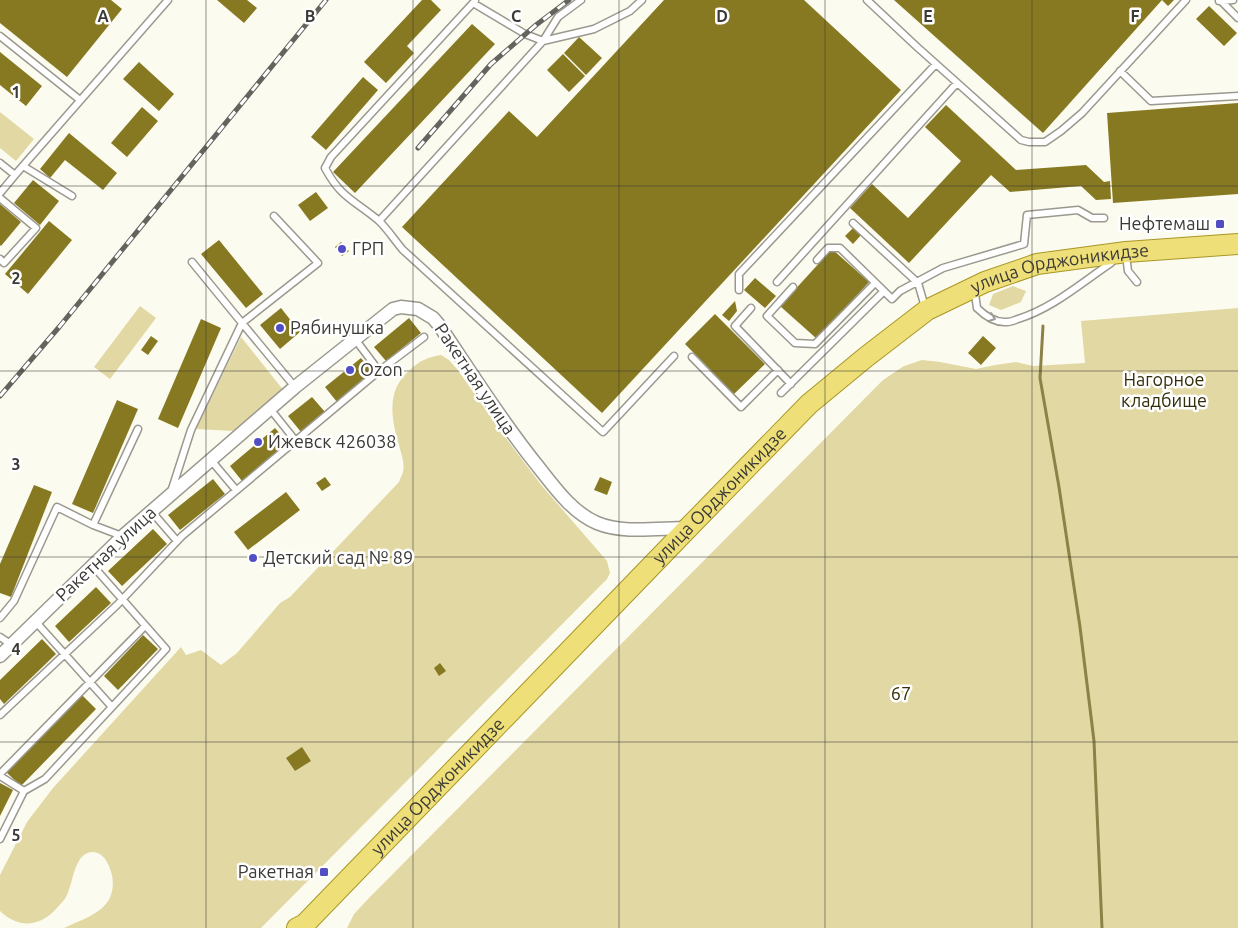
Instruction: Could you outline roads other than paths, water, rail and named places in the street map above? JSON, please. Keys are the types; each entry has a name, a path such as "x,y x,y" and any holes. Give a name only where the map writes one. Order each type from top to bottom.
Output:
{"main road":[{"name":"улица Орджоникидзе","path":"302,927 809,404 927,310 985,282 1037,264 1121,252 1238,244"}],"street":[{"name":"Ракетная улица","path":"0,656 123,536 210,459 271,410 295,387 393,309 410,307 433,318 510,432 553,486 576,510 597,523 623,530 688,528"}],"lane":[{"path":"0,193 168,0"},
{"path":"379,221 543,41 558,18 581,0"},
{"path":"642,0 630,11 594,29 543,41 526,34 474,2 331,157 325,168 332,182 346,198 379,221 403,250 603,432 674,356"},
{"path":"867,0 1022,140 1029,142 1045,142 1082,113 1186,0"},
{"path":"1219,0 1233,0"},
{"path":"1219,0 1238,18"},
{"path":"0,36 80,100"},
{"path":"739,290 739,274 936,64"},
{"path":"1120,71 1151,101 1238,96"},
{"path":"776,282 957,82"},
{"path":"0,163 15,175"},
{"path":"23,166 72,196"},
{"path":"0,198 36,228 4,263 0,260"},
{"path":"817,260 828,248 840,248 892,299 900,291 943,268 1024,244 1027,215 1078,210 1092,218 1104,218"},
{"path":"170,495 191,430 242,323 318,263 274,216"},
{"path":"854,223 918,283 927,310"},
{"path":"985,282 975,294 976,308 988,318 1007,322 1030,315 1056,302 1111,263 1121,252 1128,271 1137,282"},
{"path":"192,262 295,387"},
{"path":"793,287 767,316 795,343 815,344 875,283"},
{"path":"781,393 884,291"},
{"path":"751,308 735,326 791,384"},
{"path":"0,715 122,600 177,541 295,440 379,371 424,337"},
{"path":"355,339 379,371"},
{"path":"692,358 741,407 778,370"},
{"path":"271,410 295,440"},
{"path":"93,525 138,429"},
{"path":"210,459 236,490"},
{"path":"0,618 14,601 57,507 93,525 123,536"},
{"path":"152,512 177,541"},
{"path":"0,839 24,792 45,779 166,649 93,566"},
{"path":"35,622 112,707"},
{"path":"24,792 0,775 145,626"},
{"path":"0,637 12,645"}],"waterway":[{"path":"1043,326 1040,378 1080,627 1094,741 1102,928"}],"railway":[{"path":"0,396 60,326 326,0"},
{"path":"418,148 491,64 536,25 569,0"}],"place":[{"name":"Нефтемаш","path":"1220,224"},
{"name":"ГРП","path":"342,249"},
{"name":"Рябинушка","path":"280,328"},
{"name":"Ozon","path":"350,370"},
{"name":"Ижевск 426038","path":"258,442"},
{"name":"Детский сад № 89","path":"253,558"},
{"name":"Ракетная","path":"324,872"}],"park label":[{"name":"Нагорное кладбище","path":"1164,390"},
{"name":"67","path":"901,694"}]}
